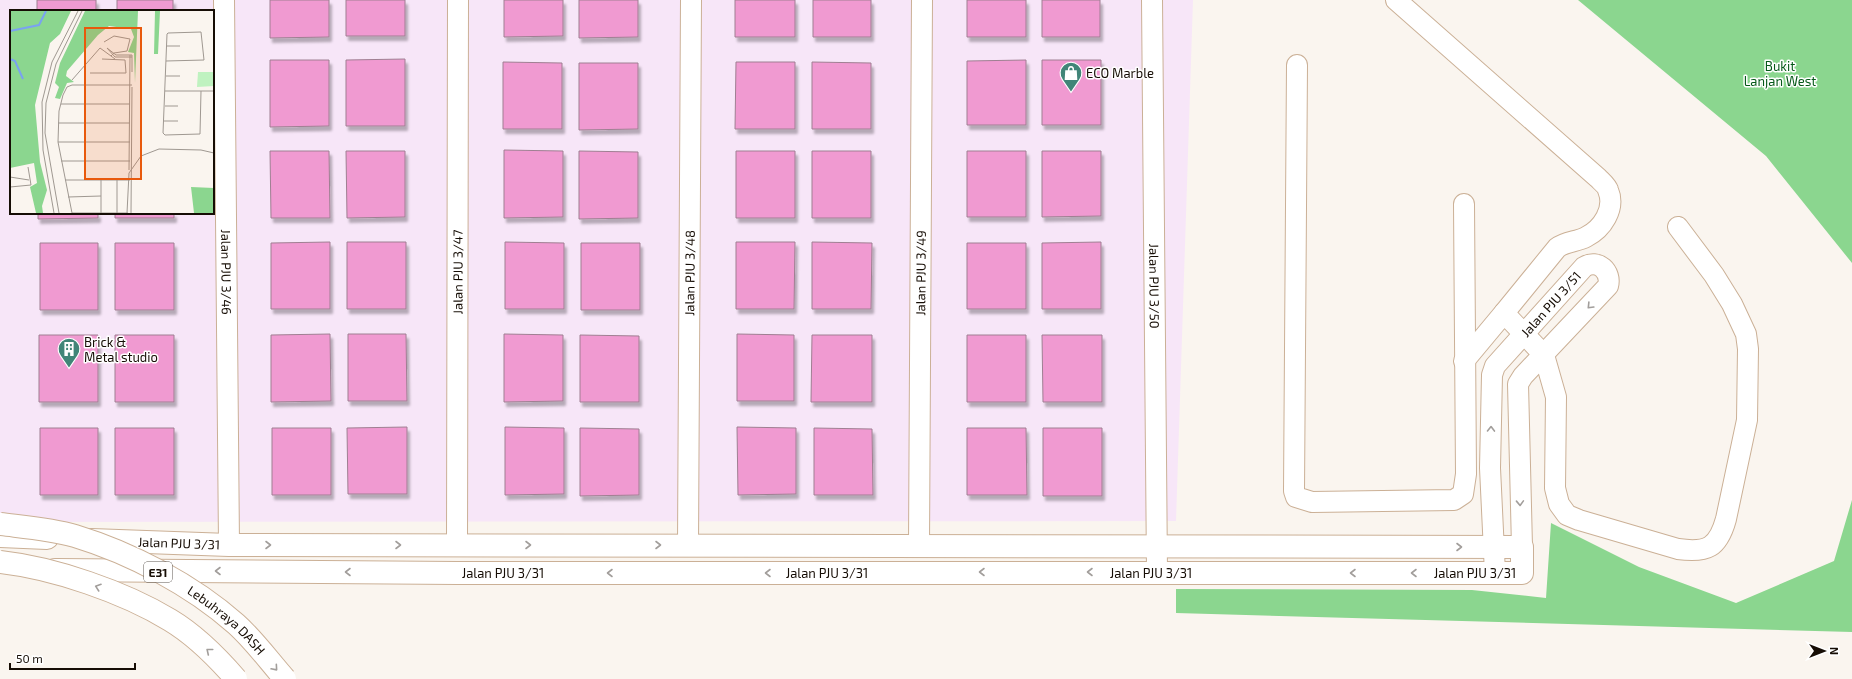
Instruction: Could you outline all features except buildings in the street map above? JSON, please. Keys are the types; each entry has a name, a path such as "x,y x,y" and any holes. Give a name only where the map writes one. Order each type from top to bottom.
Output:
{"main road":[{"name":"Lebuhraya DASH","path":"0,524 74,535 122,553 151,568 197,595 237,625 285,679"},
{"name":"Jalan PJU 3/31","path":"0,536 229,545 1522,547 1522,573 457,573 0,570"},
{"path":"0,562 17,564 72,578 132,600 171,620 216,656 236,679"}],"street":[{"name":"Jalan PJU 3/46","path":"224,0 229,545"},
{"name":"Jalan PJU 3/47","path":"457,545 458,0"},
{"name":"Jalan PJU 3/48","path":"688,545 691,0"},
{"name":"Jalan PJU 3/49","path":"919,546 922,0"},
{"name":"Jalan PJU 3/50","path":"1152,0 1157,572"},
{"path":"1396,0 1598,178 1608,189 1610,204 1601,227 1584,238 1563,244 1557,248 1464,361"},
{"path":"1297,65 1294,483 1296,497 1312,502 1454,500 1463,494 1466,474 1464,204"},
{"path":"1504,313 1544,354 1556,397 1555,488 1558,504 1567,515 1678,549 1692,551 1704,549 1714,545 1722,534 1726,519 1747,420 1748,349 1746,334 1732,304 1714,275 1678,227"},
{"name":"Jalan PJU 3/51","path":"1495,573 1490,468 1492,375 1495,366 1584,267 1588,264 1594,264 1604,268 1608,274 1608,286 1523,376 1518,384 1522,547"}],"shaded area":[{"path":"0,0 1193,0 1176,521 0,522"}],"green space":[{"name":"Bukit Lanjan West","path":"1578,0 1852,0 1852,263 1766,156"},
{"path":"1852,500 1852,632 1176,613 1176,589 1472,590 1546,598 1551,523 1639,567 1736,603 1834,561"}],"place":[{"name":"ECO Marble","path":"1071,92"},
{"name":"Brick & Metal studio","path":"69,368"}]}
